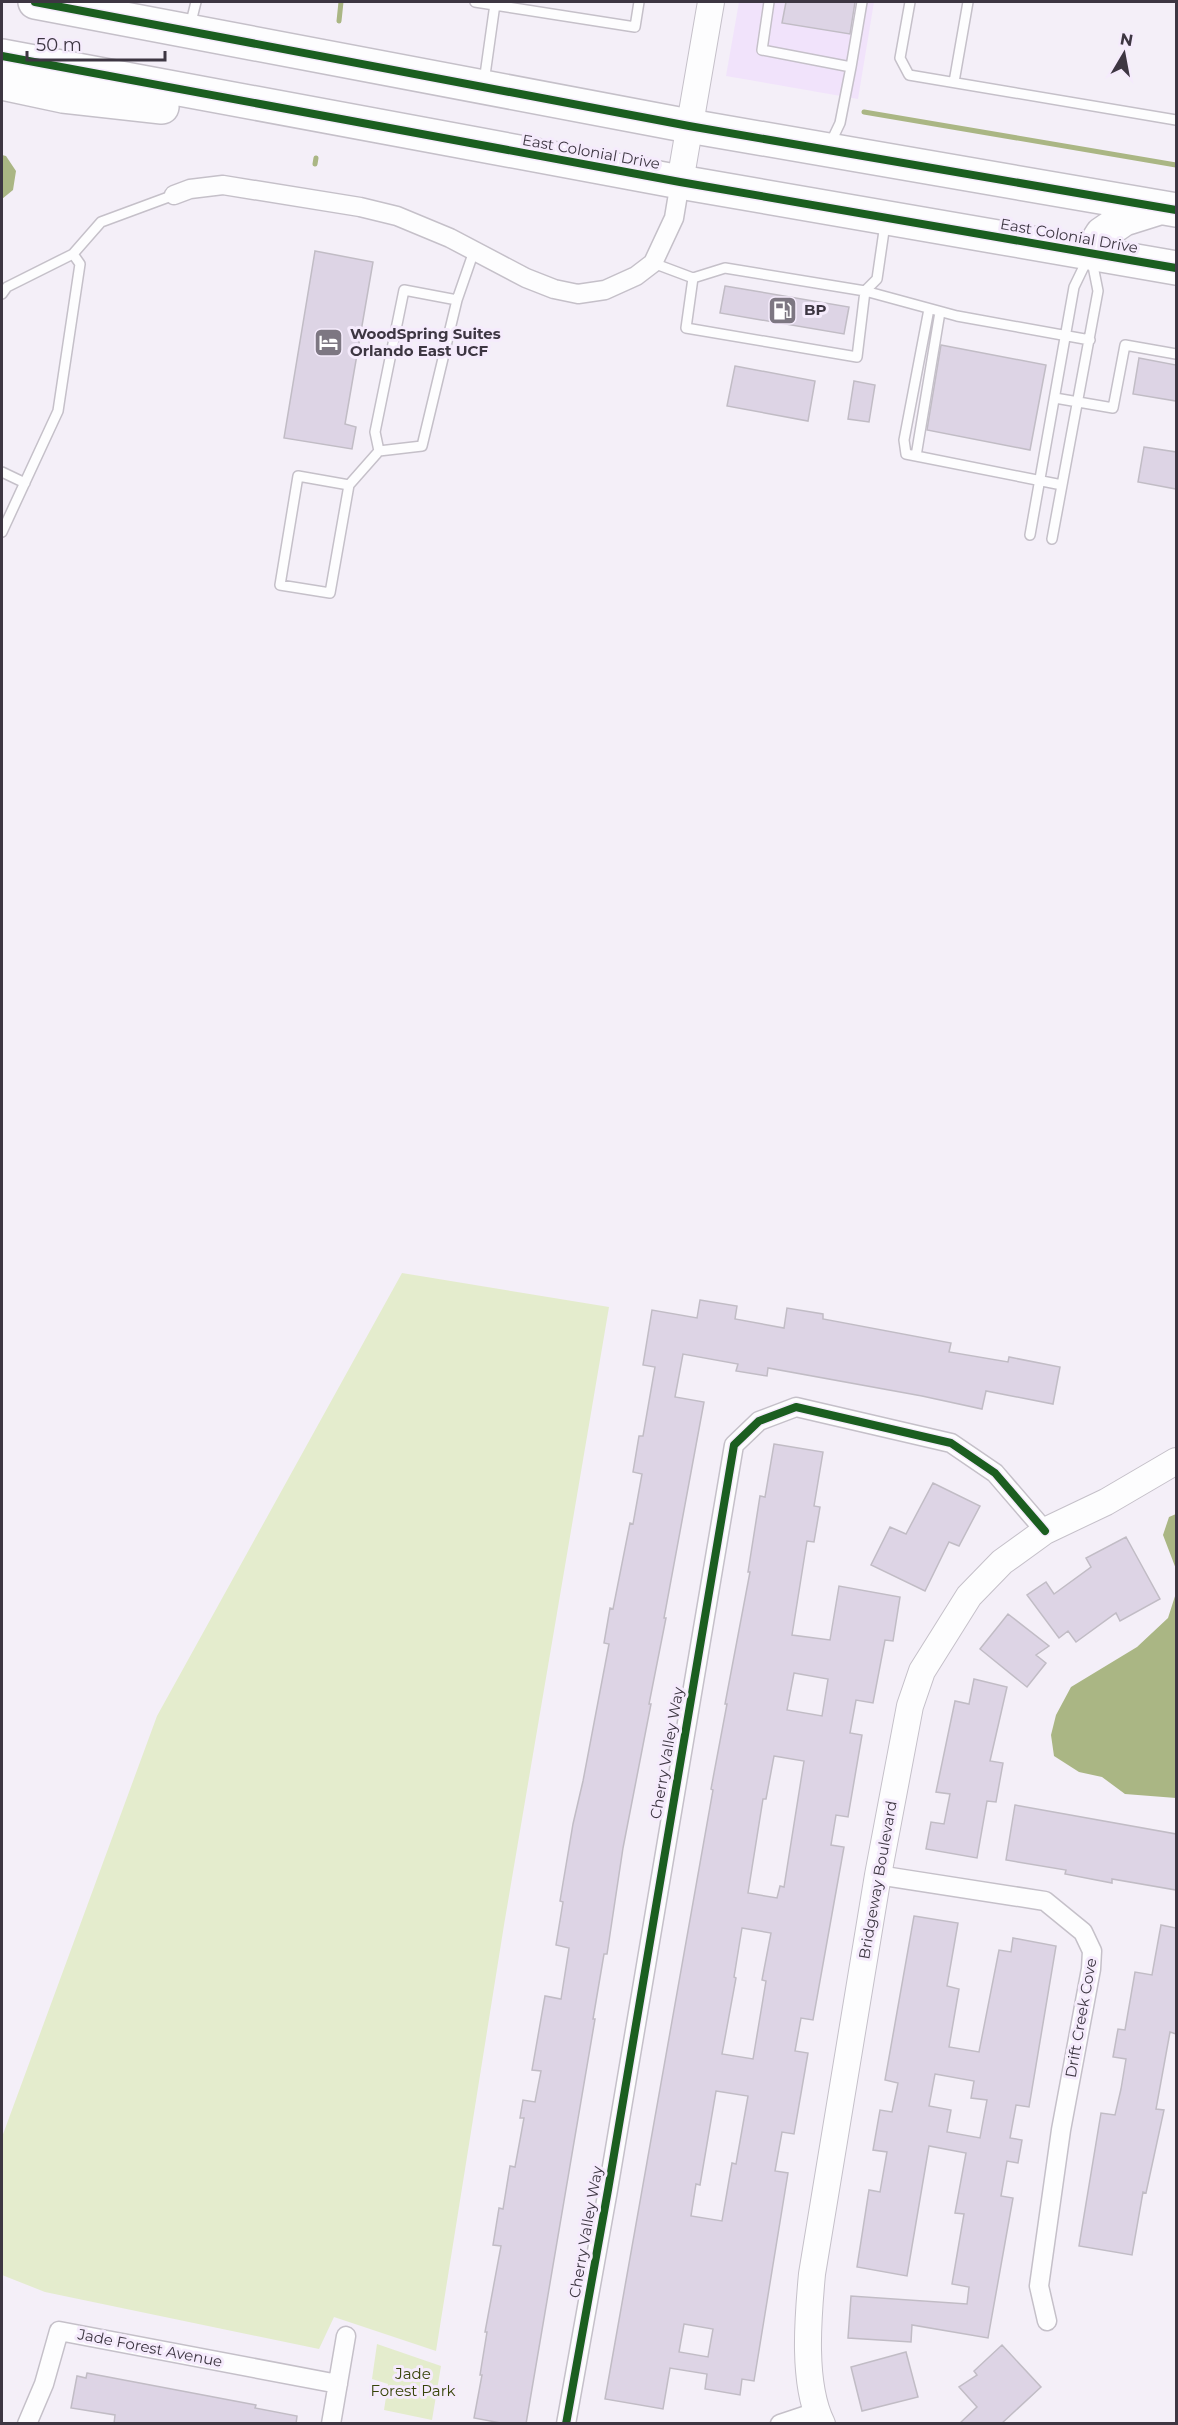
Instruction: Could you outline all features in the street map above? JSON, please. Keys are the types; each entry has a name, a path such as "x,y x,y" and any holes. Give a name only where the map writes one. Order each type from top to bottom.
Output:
{"highway":[{"path":"35,2 192,16 483,87 689,126 1169,209"},
{"path":"2,35 682,172"},
{"name":"East Colonial Drive","path":"2,56 450,140 682,172 886,218 1176,268"},
{"path":"2,83 63,96 450,140"},
{"path":"1090,253 1102,234 1124,219 1169,209"}],"street":[{"path":"174,195 190,189 223,184 360,207 397,216 450,238 554,290 578,294 605,290 636,276 652,263 674,218 711,2"},
{"name":"Cherry Valley Way","path":"566,2424 608,2190 734,1445 759,1421 796,1407 951,1443 995,1473 1045,1531"},
{"name":"Bridgeway Boulevard","path":"819,2418 810,2367 808,2324 812,2274 878,1875 910,1706 922,1671 969,1596 1002,1562 1045,1531 1106,1502 1176,1461"},
{"name":"Drift Creek Cove","path":"878,1875 1045,1901 1083,1932 1092,1951 1091,1969 1061,2130 1039,2286 1047,2321"},
{"name":"Jade Forest Avenue","path":"27,2424 44,2384 59,2331 338,2385"},
{"path":"331,2424 345,2336"},
{"path":"780,2424 819,2418"}],"lane":[{"path":"474,2 635,27 639,2"},
{"path":"769,2 762,50 851,67"},
{"path":"827,150 840,123 862,2"},
{"path":"910,2 900,58 909,75 1176,120"},
{"path":"954,82 968,2"},
{"path":"483,87 495,4"},
{"path":"2,294 7,287 73,254 101,222 174,195"},
{"path":"693,278 686,328 857,357 865,291 877,279 886,218"},
{"path":"349,485 298,476 280,585 330,592 349,485 379,451 422,446 457,300 474,251"},
{"path":"1030,535 1074,287 1090,253"},
{"path":"1052,539 1098,291 1090,253"},
{"path":"2,532 58,411 80,264 73,254"},
{"path":"652,263 693,278 725,268 865,291 940,312 1090,339"},
{"path":"379,451 375,432 404,290 457,300"},
{"path":"929,309 904,440 906,454 1062,485"},
{"path":"916,456 940,312"},
{"path":"1055,398 1078,404 1113,408 1125,345 1176,354"},
{"path":"2,472 25,483"}],"shaded area":[{"path":"739,2 874,2 858,99 726,76"},
{"path":"2,155 6,156 16,171 13,190 2,199"},
{"path":"1176,1514 1176,1569 1163,1535 1169,1517"},
{"path":"1176,1593 1176,1798 1125,1794 1102,1777 1079,1772 1054,1756 1051,1735 1056,1715 1071,1687 1137,1647 1168,1618"}],"green space":[{"path":"402,1273 609,1307 504,1925 436,2351 334,2317 319,2349 45,2292 2,2275 2,2137 157,1716"},
{"name":"Jade Forest Park","path":"377,2344 441,2366 432,2420 384,2410 388,2384 372,2379"}],"building":[{"path":"786,2 855,2 850,34 782,23"},
{"name":"WoodSpring Suites Orlando East UCF","path":"315,251 373,262 345,424 356,427 352,449 284,438"},
{"path":"725,286 849,307 844,334 720,313"},
{"path":"941,345 1046,365 1030,450 927,430"},
{"path":"1139,358 1176,365 1176,401 1133,394"},
{"path":"735,366 815,381 808,421 727,406"},
{"path":"854,381 875,385 869,422 848,419"},
{"path":"1144,447 1176,452 1176,489 1138,482"},
{"path":"700,1300 737,1306 735,1319 784,1328 787,1308 823,1314 823,1319 951,1343 949,1352 1008,1362 1009,1357 1060,1367 1053,1404 986,1391 982,1409 768,1368 767,1376 736,1371 738,1364 683,1354 675,1397 704,1402 664,1618 666,1618 649,1704 651,1704 623,1848 607,1954 604,1954 526,2424 506,2424 474,2418 482,2375 480,2375 487,2332 485,2332 501,2246 493,2245 499,2208 503,2209 510,2166 515,2167 524,2118 520,2118 523,2100 535,2102 541,2071 532,2070 545,1996 561,1999 569,1948 556,1945 563,1902 560,1901 609,1644 604,1643 610,1608 613,1609 642,1474 633,1472 639,1436 643,1436 655,1367 643,1365 652,1310 697,1318"},
{"path":"774,1444 823,1452 814,1506 820,1507 814,1542 807,1541 792,1635 830,1640 839,1586 900,1597 893,1641 885,1640 873,1703 856,1700 850,1733 862,1735 848,1817 836,1815 831,1845 844,1847 813,2020 801,2018 795,2051 808,2053 794,2134 782,2132 775,2171 788,2173 754,2381 742,2379 740,2395 705,2389 707,2374 670,2368 663,2409 605,2399 713,1790 711,1789 750,1572 748,1572 760,1496 765,1497","holes":["794,1673 828,1679 822,1716 787,1710","774,1756 804,1761 784,1887 780,1886 777,1898 748,1893 763,1799 766,1799","742,1928 771,1933 762,1980 766,1981 753,2059 722,2054 736,1978 734,1977","716,2091 748,2096 736,2164 732,2163 722,2221 691,2216 696,2184 700,2185","684,2324 713,2329 708,2357 679,2352"]},
{"path":"933,1483 980,1506 959,1546 949,1542 925,1591 871,1565 890,1527 906,1534"},
{"path":"1126,1537 1160,1599 1120,1621 1116,1613 1076,1642 1068,1631 1059,1638 1027,1595 1046,1582 1054,1594 1091,1567 1086,1558"},
{"path":"1008,1614 1049,1646 1036,1655 1046,1663 1027,1687 980,1649"},
{"path":"974,1679 1007,1687 990,1761 1003,1763 996,1802 987,1801 977,1858 926,1849 931,1822 944,1824 950,1794 936,1792 955,1701 969,1704"},
{"path":"1015,1805 1176,1834 1176,1890 1112,1879 1112,1883 1065,1874 1066,1870 1006,1860"},
{"path":"914,1916 958,1923 947,1986 959,1989 949,2047 979,2052 999,1950 1011,1952 1013,1938 1056,1946 1029,2107 1016,2105 1010,2138 1022,2140 1018,2163 1007,2161 1001,2196 1013,2198 988,2338 912,2325 911,2342 848,2338 851,2296 967,2304 969,2287 952,2284 964,2214 955,2213 966,2153 929,2146 907,2276 857,2267 869,2190 880,2192 887,2152 873,2150 880,2110 892,2112 898,2083 885,2080","holes":["935,2074 974,2081 971,2098 987,2100 980,2138 947,2132 951,2110 929,2106"]},
{"path":"1161,1925 1176,1928 1176,2034 1170,2032 1156,2109 1164,2110 1146,2193 1143,2192 1132,2255 1079,2246 1101,2113 1115,2115 1121,2089 1126,2059 1113,2057 1118,2029 1125,2030 1135,1972 1152,1975"},
{"path":"1002,2345 1041,2387 1001,2424 959,2424 977,2407 959,2387 977,2375 974,2371"},
{"path":"906,2352 918,2397 862,2411 851,2367"},
{"path":"87,2373 256,2405 255,2408 297,2416 296,2424 114,2424 115,2415 71,2408 77,2376 86,2378"}],"waterway":[{"path":"339,21 341,2"},
{"path":"864,112 1176,165"},
{"path":"315,164 316,158"}],"cycle path":[{"path":"35,2 689,126 1176,210"},
{"path":"2,56 680,182 1176,268"},
{"path":"566,2424 608,2190 734,1445 759,1421 796,1407 951,1443 995,1473 1045,1531"}],"place":[{"name":"BP","path":"783,310"},
{"name":"WoodSpring Suites Orlando East UCF","path":"329,343"}]}
